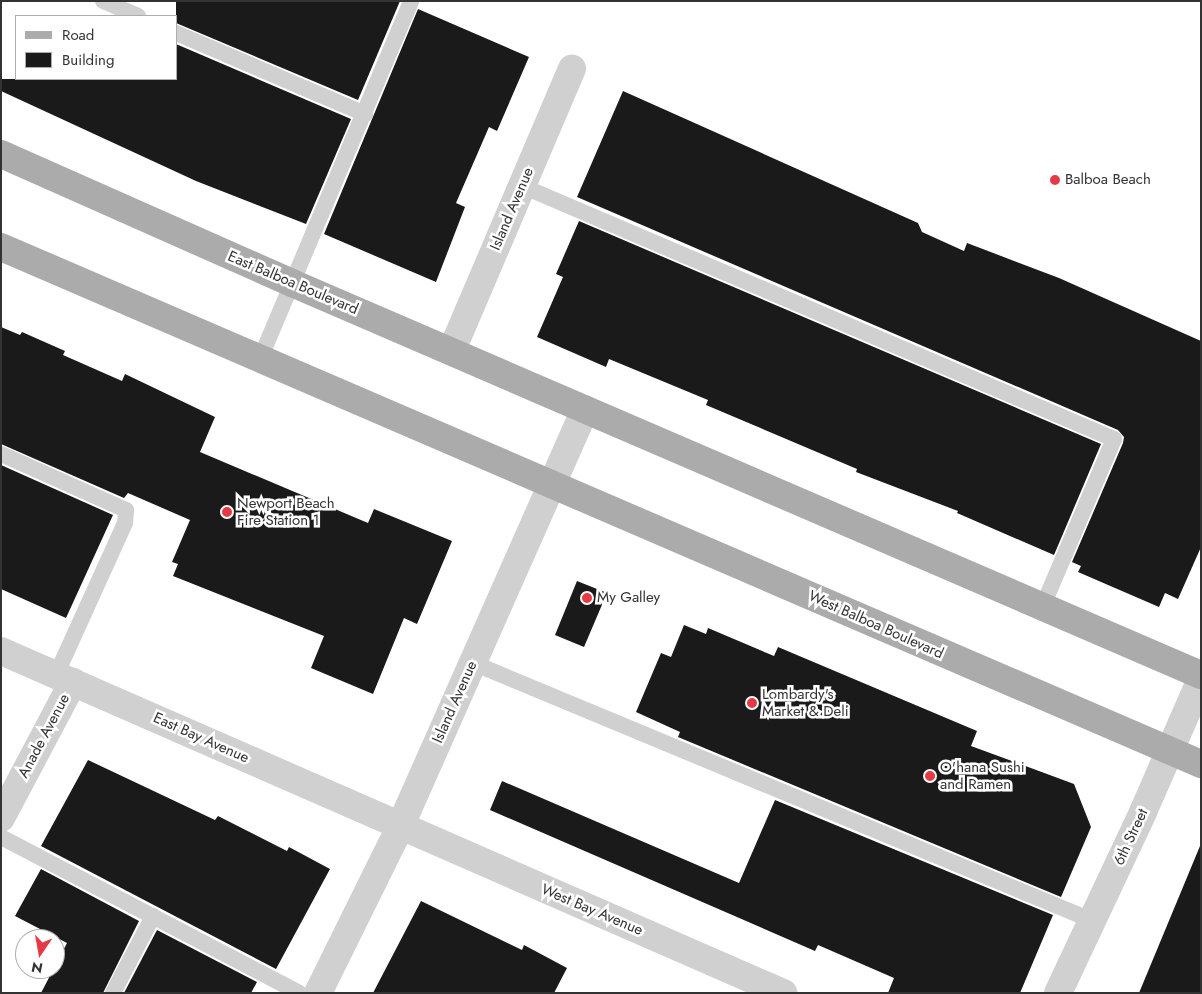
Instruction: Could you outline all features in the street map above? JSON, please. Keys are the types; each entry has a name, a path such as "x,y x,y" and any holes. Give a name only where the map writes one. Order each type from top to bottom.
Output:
{"main road":[{"name":"East Balboa Boulevard","path":"1,154 292,284 452,350 585,409"},
{"path":"1,247 552,486"},
{"path":"585,409 1042,608 1201,675"},
{"name":"West Balboa Boulevard","path":"552,486 1201,764"}],"street":[{"name":"Island Avenue","path":"452,350 572,68"},
{"name":"Island Avenue","path":"318,993 400,826 585,409"},
{"name":"East Bay Avenue","path":"1,651 400,826"},
{"name":"Anade Avenue","path":"1,818 64,678"},
{"name":"6th Street","path":"1058,993 1143,812 1168,750 1201,679"},
{"name":"West Bay Avenue","path":"400,826 783,993"}],"lane":[{"path":"103,1 136,15"},
{"path":"260,359 365,114 411,1"},
{"path":"178,34 365,114"},
{"path":"522,186 1114,439 1042,608"},
{"path":"1,454 126,510 125,522 64,678"},
{"path":"473,663 1091,920"},
{"path":"1,837 299,993"},
{"path":"112,993 153,916"}],"building":[{"path":"176,1 400,1 358,100 178,24 178,15 176,15"},
{"path":"418,9 529,57 497,131 489,127 456,203 465,207 436,282 324,234"},
{"path":"178,45 351,119 306,224 196,181 1,91 1,79 178,80"},
{"path":"623,91 918,223 922,232 964,251 967,243 1059,278 1201,341 1201,547 1178,599 1165,593 1159,607 1078,572 1081,566 1072,562 1123,443 1124,437 1118,430 577,197"},
{"path":"579,221 1101,444 1054,555 957,513 958,511 856,472 857,469 706,405 708,400 609,359 606,367 537,337 563,277 556,274"},
{"path":"1,327 20,335 22,332 65,351 63,355 122,381 125,374 215,417 200,452 368,523 374,509 452,541 417,624 404,618 373,694 311,668 324,636 173,576 178,564 172,562 190,520 128,493 124,498 1,444"},
{"path":"1,465 113,515 66,618 1,589"},
{"path":"577,581 607,593 584,647 555,635"},
{"path":"684,625 706,634 708,628 774,656 778,647 977,731 971,746 1074,784 1091,827 1061,897 678,737 680,732 636,712 661,653 671,657"},
{"path":"88,760 215,820 218,816 287,851 289,847 330,869 276,969 41,846"},
{"path":"502,781 739,883 775,800 1053,915 1020,993 888,993 894,978 818,945 815,951 490,810"},
{"path":"1200,846 1201,993 1139,993"},
{"path":"41,869 139,921 103,993 41,993 48,979 65,979 65,947 67,943 65,942 65,929 40,929 15,916"},
{"path":"421,901 522,950 524,945 567,968 554,993 373,993"},
{"path":"157,930 257,982 251,993 124,993"}],"place":[{"name":"Balboa Beach","path":"1055,180"},
{"name":"Newport Beach Fire Station 1","path":"227,512"},
{"name":"My Galley","path":"587,598"},
{"name":"Lombardy's Market & Deli","path":"752,703"},
{"name":"O'hana Sushi and Ramen","path":"930,776"}]}
